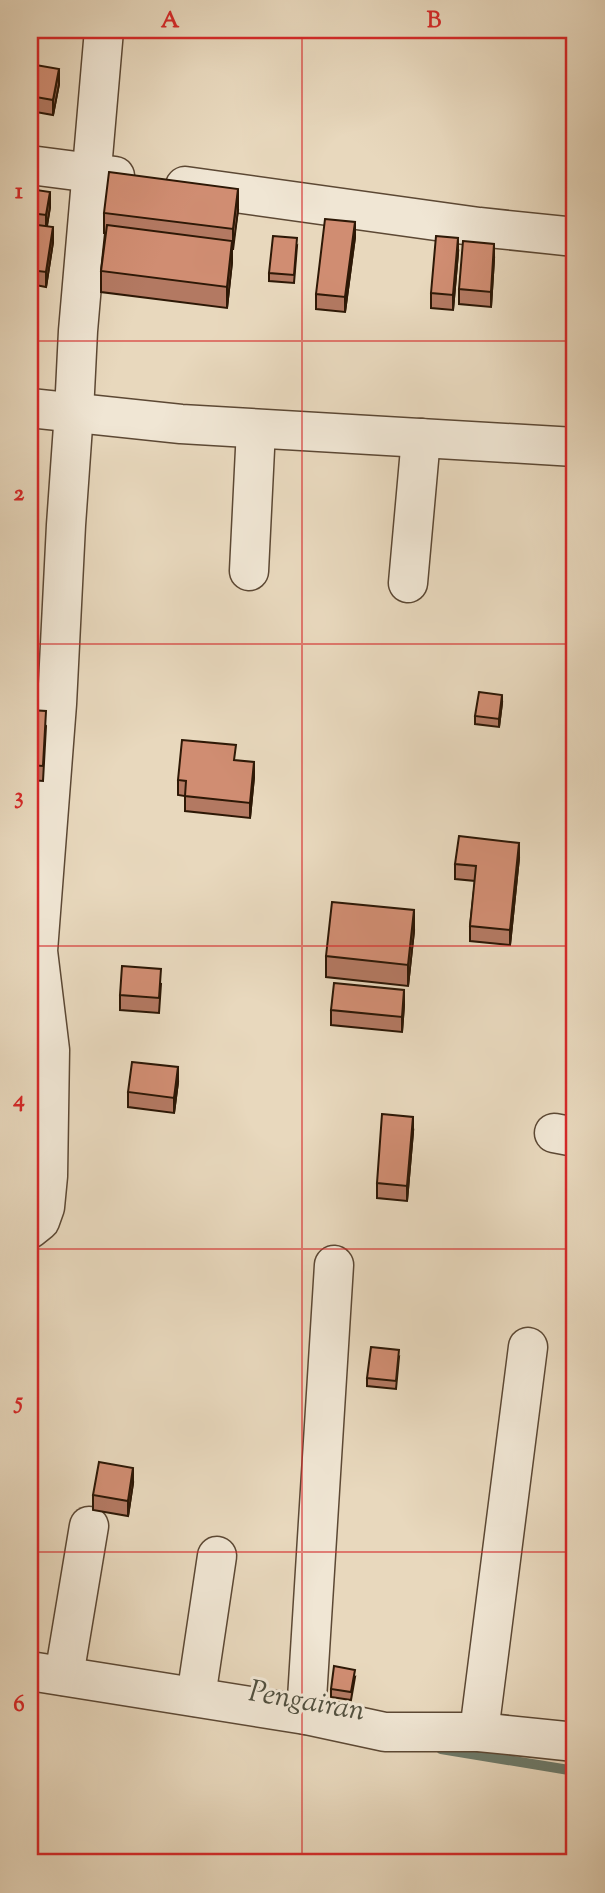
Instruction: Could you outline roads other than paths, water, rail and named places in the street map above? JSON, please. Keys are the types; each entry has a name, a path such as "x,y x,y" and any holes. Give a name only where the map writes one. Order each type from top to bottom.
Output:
{"street":[{"path":"30,1229 40,1221 43,1214 48,1176 50,1051 34,950 44,703 66,525 78,331 104,30"},
{"path":"30,165 479,227 575,237"},
{"path":"30,408 181,424 575,447"},
{"path":"249,571 256,429"},
{"path":"408,583 421,438"},
{"path":"306,1715 334,1265"},
{"path":"479,1732 528,1347"},
{"path":"89,1526 47,1674 306,1715 385,1732 479,1732 575,1742"},
{"path":"196,1697 217,1556"}],"waterway":[{"name":"Pengairan","path":"441,1749 575,1771"}]}
